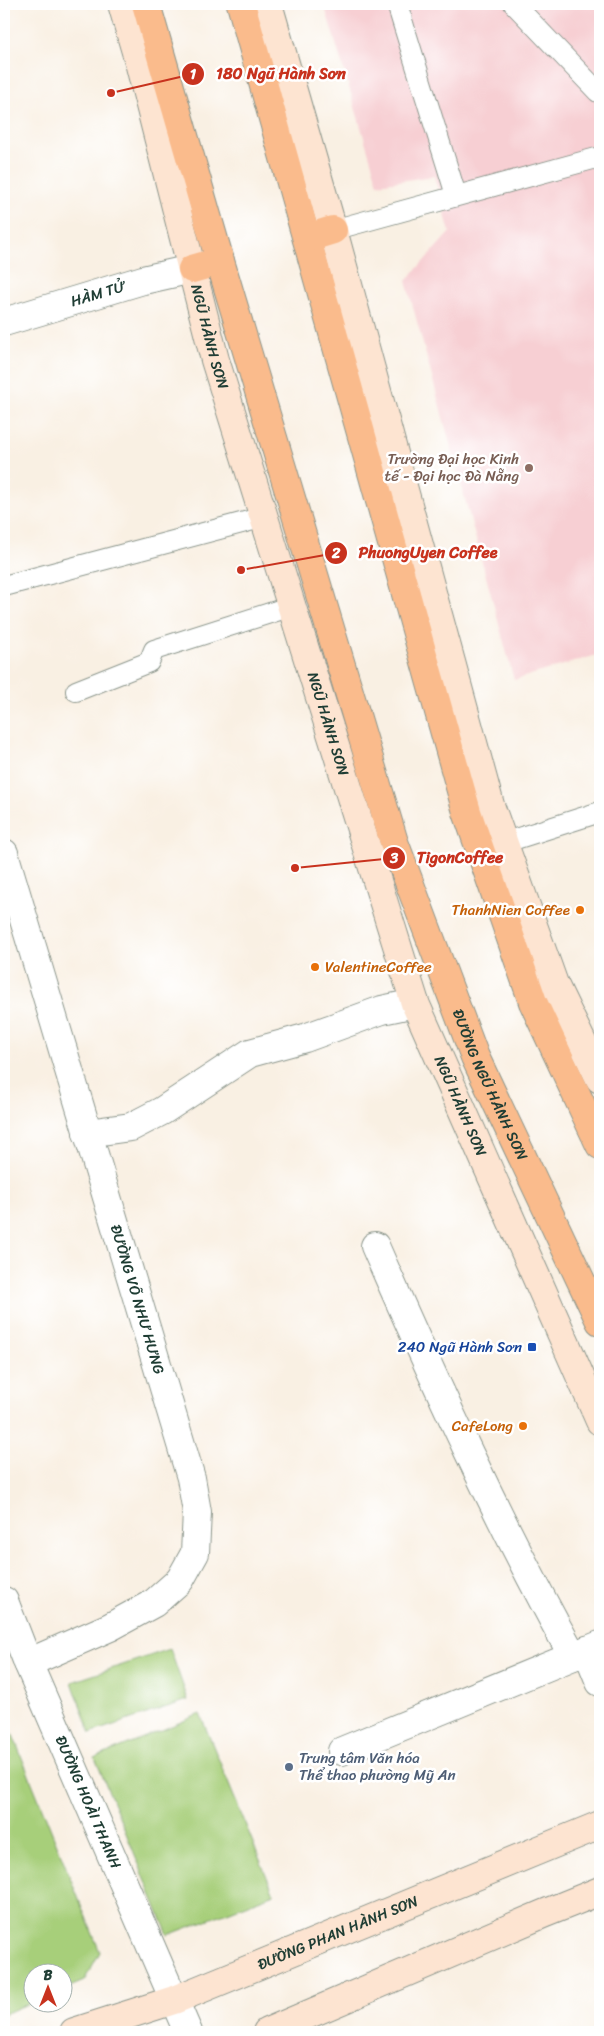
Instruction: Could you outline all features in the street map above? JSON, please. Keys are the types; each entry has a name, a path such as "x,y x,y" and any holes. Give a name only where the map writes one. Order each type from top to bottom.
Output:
{"highway":[{"name":"NGŨ HÀNH SƠN","path":"146,4 220,261 394,842"},
{"path":"242,4 467,812 533,1002 598,1133"},
{"path":"307,238 332,230"},
{"path":"192,269 220,261"},
{"name":"ĐƯỜNG NGŨ HÀNH SƠN","path":"394,842 475,1057 600,1321"}],"main road":[{"name":"NGŨ HÀNH SƠN","path":"122,4 139,62 215,360 415,1003 600,1421"},
{"path":"268,4 490,805 554,984 600,1079"},
{"name":"ĐƯỜNG PHAN HÀNH SƠN","path":"74,2032 174,2000 600,1825"},
{"path":"267,2032 600,1891"}],"street":[{"name":"HÀM TỬ","path":"4,322 143,280 192,269"},
{"name":"ĐƯỜNG VÕ NHƯ HƯNG","path":"4,853 191,1478 197,1512 195,1553 180,1580 154,1603 110,1627 28,1663"},
{"path":"88,1133 131,1127 162,1111 250,1053 305,1038 382,1010 415,1003"},
{"path":"375,1246 441,1396 533,1584 587,1650 600,1682"},
{"name":"ĐƯỜNG HOÀI THANH","path":"4,1602 28,1663 188,2032"},
{"path":"342,1751 587,1650"}],"lane":[{"path":"397,4 456,195"},
{"path":"514,4 599,91"},
{"path":"332,230 600,156"},
{"path":"4,586 264,517"},
{"path":"76,691 149,662 154,650 292,606"},
{"path":"503,843 600,812"}],"shaded area":[{"name":"Trường Đại học Kinh tế - Đại học Đà Nẵng","path":"324,4 600,4 600,654 514,680 406,281 450,232 434,176 378,184"}],"green space":[{"path":"170,1649 188,1700 90,1733 72,1682"},
{"path":"4,1713 100,1952 84,1981 72,1986 72,1964 22,1964 22,2006 4,2014"},
{"path":"200,1714 274,1894 168,1935 95,1758"}],"place":[{"name":"180 Ngũ Hành Sơn","path":"111,93"},
{"name":"Trường Đại học Kinh tế - Đại học Đà Nẵng","path":"529,468"},
{"name":"PhuongUyen Coffee","path":"241,570"},
{"name":"TigonCoffee","path":"295,868"},
{"name":"ThanhNien Coffee","path":"580,910"},
{"name":"ValentineCoffee","path":"315,967"},
{"name":"240 Ngũ Hành Sơn","path":"532,1347"},
{"name":"CafeLong","path":"523,1426"},
{"name":"Trung tâm Văn hóa Thể thao phường Mỹ An","path":"289,1767"}]}
